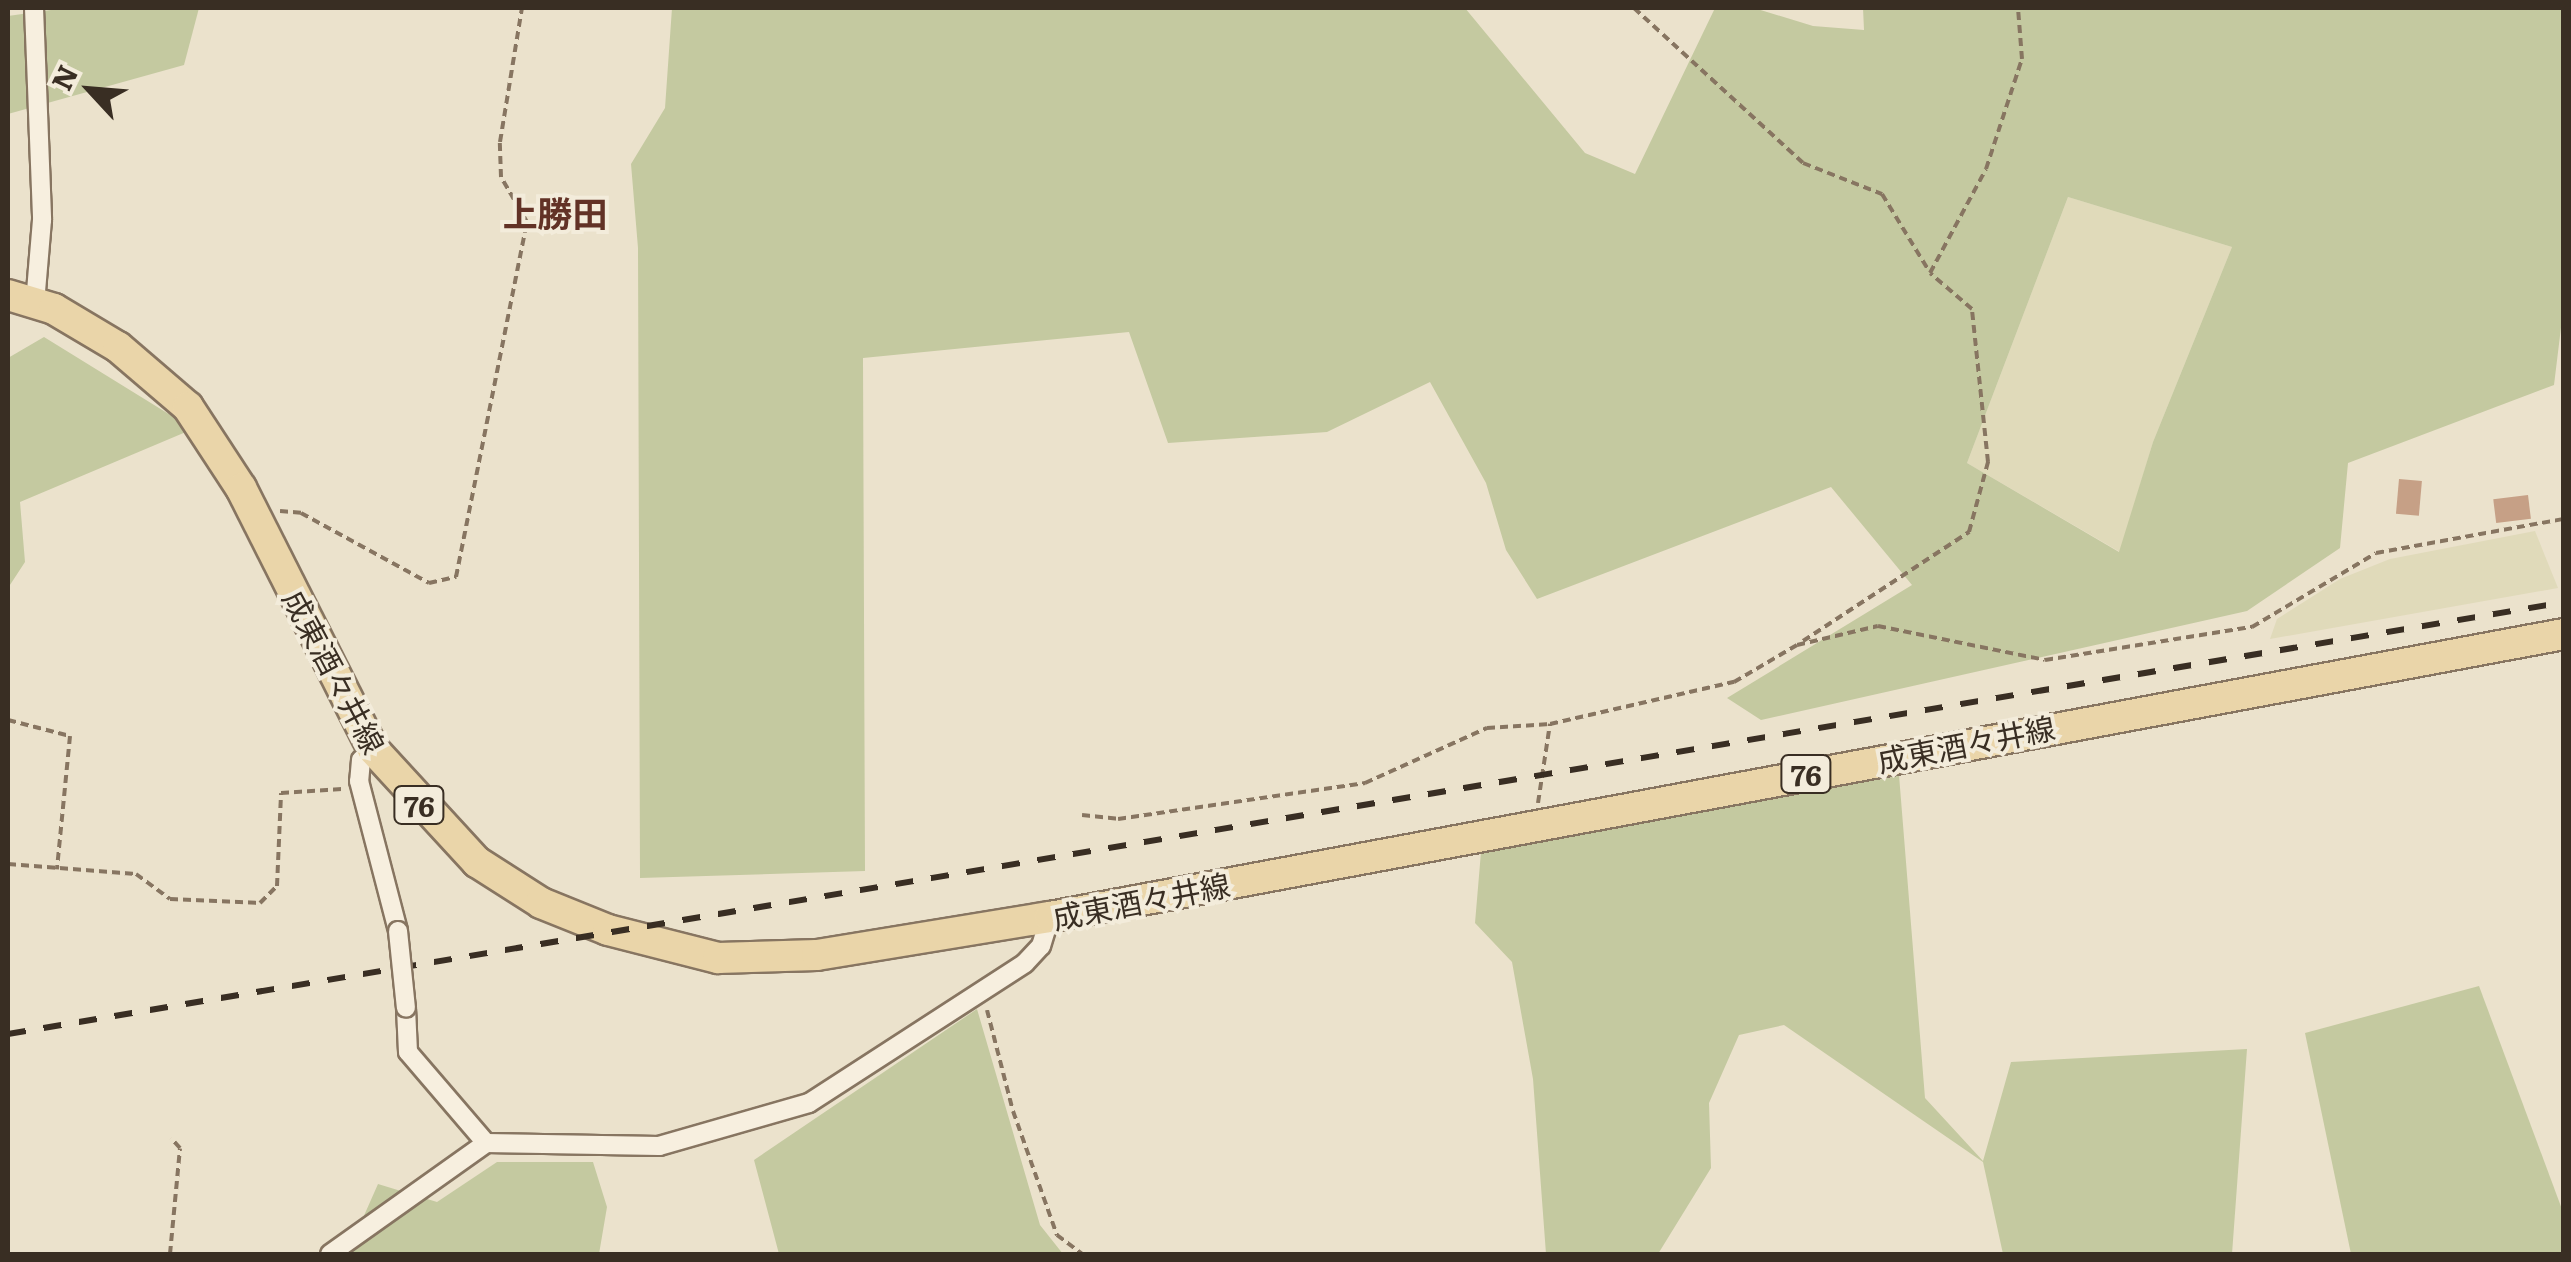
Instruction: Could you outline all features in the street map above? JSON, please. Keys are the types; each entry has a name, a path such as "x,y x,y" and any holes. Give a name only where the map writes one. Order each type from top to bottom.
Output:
{"main road":[{"name":"成東酒々井線","path":"21,299 118,347 188,407 250,507 373,749 477,862 541,903 672,948 718,958 773,958 1050,917 2564,634"}],"street":[{"path":"21,299 42,220 34,8"},
{"path":"373,749 362,760 362,788 398,931 408,1052 486,1143"},
{"path":"330,1254 486,1143 658,1146 808,1104 982,991 1041,946 1050,917"}],"path":[{"path":"250,507 301,513 429,583 456,577 526,222 501,177 500,142 522,8"},
{"path":"1082,815 1118,820 1365,783 1486,728 1550,724 1734,682 1969,532 1988,462 1972,309 1930,273 1882,194 1803,164 1634,8"},
{"path":"1930,273 1986,169 2022,59 2018,8"},
{"path":"1797,645 1878,626 2045,660 2252,627 2376,553 2564,520"},
{"path":"8,720 70,736 58,869"},
{"path":"1535,824 1550,724"},
{"path":"8,864 136,874 170,899 260,903 277,886 282,793 362,788"},
{"path":"982,991 1013,1112 1057,1236 1082,1254"},
{"path":"170,1254 180,1148 171,1138"}],"shaded area":[{"path":"2068,197 2232,247 2153,442 2120,552 1967,463"},
{"path":"2535,531 2558,588 2270,639 2277,619 2340,579 2390,559"}],"green space":[{"path":"65,8 199,8 184,65 8,114 8,16"},
{"path":"672,8 1465,8 1585,153 1635,174 1715,8 1754,8 1813,26 1864,30 1863,8 2563,8 2564,303 2554,385 2348,463 2340,548 2247,611 1761,720 1727,698 1912,585 1831,487 1537,599 1506,550 1486,483 1430,382 1327,432 1168,443 1129,332 863,358 865,871 640,878 638,248 631,164 665,108","holes":["2068,197 2232,247 2153,442 2119,552 1967,463"]},
{"path":"44,337 193,429 20,502 25,562 8,588 8,358"},
{"path":"1899,775 1925,1098 1983,1161 2011,1062 2247,1049 2232,1254 2003,1254 1983,1162 1784,1025 1739,1035 1709,1103 1711,1168 1658,1254 1546,1254 1533,1079 1512,962 1475,923 1481,852 1519,825 1658,815"},
{"path":"2479,986 2563,1212 2563,1254 2351,1254 2305,1033"},
{"path":"977,1009 1040,1225 1063,1254 779,1254 754,1160"},
{"path":"497,1162 593,1162 607,1207 599,1254 347,1254 378,1184 437,1202"}],"building":[{"path":"2399,479 2422,481 2419,516 2396,514"},
{"path":"2528,495 2531,519 2496,523 2493,499"}],"railway":[{"path":"8,1034 2564,602"}],"district":[{"name":"上勝田","path":"555,212"}]}
